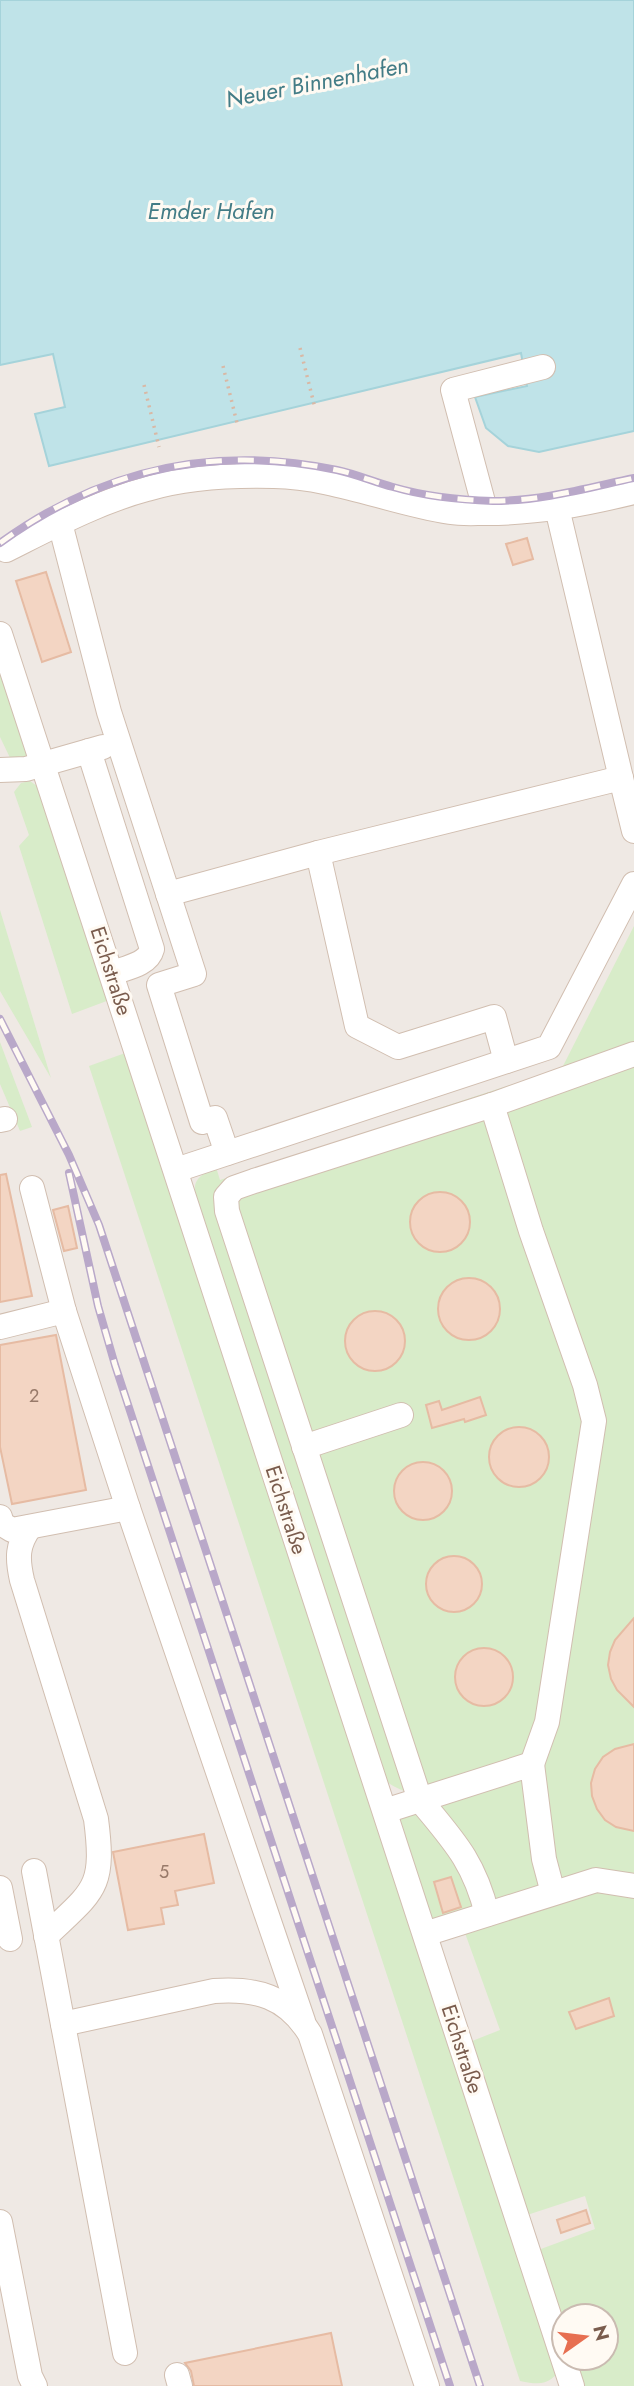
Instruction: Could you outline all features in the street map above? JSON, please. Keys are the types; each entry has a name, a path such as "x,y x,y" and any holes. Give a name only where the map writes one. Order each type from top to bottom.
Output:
{"street":[{"path":"486,513 453,390 543,367"},
{"path":"6,550 104,503 149,488 190,480 275,476 320,481 453,513 521,513 634,492"},
{"path":"557,508 634,831"},
{"path":"60,523 109,712 194,974 159,985 202,1122 215,1118 227,1153"},
{"name":"Eichstraße","path":"0,634 572,2386"},
{"path":"0,770 16,771 120,743"},
{"path":"89,751 152,949 151,956 145,961 112,973"},
{"path":"168,894 318,853 621,778"},
{"path":"318,853 358,1026 398,1047 494,1017 506,1061"},
{"path":"176,1170 550,1047 634,884"},
{"path":"487,1914 481,1886 464,1853 419,1800 227,1211 226,1197 234,1188 492,1105 634,1054"},
{"path":"492,1105 531,1231 585,1385 594,1421 547,1722 531,1764 544,1859 553,1893"},
{"path":"32,1188 64,1311 128,1508 303,2021 318,2054 426,2386"},
{"path":"0,1327 64,1311"},
{"path":"304,1447 401,1415"},
{"path":"0,1517 2,1524 12,1530 128,1508"},
{"path":"30,1527 21,1539 17,1558 96,1819 100,1848 99,1875 90,1895 46,1936"},
{"path":"384,1811 531,1764"},
{"path":"34,1871 125,2353"},
{"path":"425,1934 596,1880 634,1885"},
{"path":"0,1888 10,1939"},
{"path":"63,2024 214,1991 231,1990 269,1996 293,2011 303,2021"},
{"path":"0,2222 30,2376 35,2386"}],"path":[{"path":"300,348 314,408"},
{"path":"223,366 237,427"},
{"path":"144,385 159,447"}],"shaded area":[{"path":"53,353 65,407 36,414 49,466 522,353 528,386 475,397 539,452 634,431 634,2386 0,2386 0,365"}],"green space":[{"path":"0,643 31,752 27,760 13,764 0,737"},
{"path":"30,781 41,789 112,999 72,1014 19,846 29,835 14,792 21,783"},
{"path":"0,910 51,1078 0,991"},
{"path":"634,926 634,2386 572,2386 568,2372 620,2372 620,2302 550,2302 550,2372 558,2372 546,2382 520,2381 89,1066 128,1052 363,1778 423,1928 398,1822 404,1812 419,1800 389,1783 380,1774 199,1215 195,1191 197,1181 216,1167 220,1180 562,1068","holes":["461,1922 500,2030 462,2045 425,1934","585,2196 595,2229 530,2253 518,2218"]},
{"path":"0,1042 32,1127 20,1131 0,1084"}],"water":[{"name":"Emder Hafen","path":"0,0 634,0 634,431 539,452 508,446 486,428 475,397 527,386 521,353 49,466 35,414 65,407 53,354 0,365"}],"building":[{"path":"527,538 533,559 513,565 506,544"},
{"path":"46,572 71,652 42,662 16,581"},
{"path":"6,1174 32,1296 0,1302 0,1175"},
{"path":"434,1192 446,1192 462,1200 468,1210 468,1234 462,1244 446,1252 434,1252 418,1244 410,1228 410,1216 418,1200"},
{"path":"68,1206 77,1248 64,1251 53,1210"},
{"path":"463,1278 475,1278 491,1287 498,1297 498,1321 491,1331 475,1340 463,1340 452,1335 443,1326 438,1315 438,1303 443,1292 452,1283"},
{"path":"369,1311 381,1311 400,1324 405,1341 403,1353 392,1366 381,1371 369,1371 350,1358 345,1347 345,1335 358,1316"},
{"path":"56,1335 86,1490 12,1504 0,1447 0,1345"},
{"path":"480,1397 486,1415 432,1428 426,1405 439,1401 442,1410"},
{"path":"513,1427 525,1427 544,1440 549,1457 547,1469 536,1482 525,1487 513,1487 494,1474 489,1463 489,1451 502,1432"},
{"path":"423,1462 434,1464 447,1475 452,1491 450,1502 439,1515 423,1520 412,1518 399,1507 394,1491 396,1480 407,1467"},
{"path":"454,1556 465,1558 474,1564 480,1573 480,1595 474,1604 465,1610 454,1612 443,1610 434,1604 428,1595 426,1584 428,1573 434,1564 443,1558"},
{"path":"634,1618 634,1707 617,1690 608,1665 615,1640"},
{"path":"478,1648 490,1648 505,1656 513,1671 513,1683 505,1698 490,1706 478,1706 463,1698 455,1683 455,1671 463,1656"},
{"path":"634,1744 634,1831 616,1827 605,1820 592,1796 591,1783 595,1769 603,1757 615,1749"},
{"path":"204,1834 214,1883 175,1891 178,1905 161,1908 164,1924 128,1930 113,1852"},
{"path":"451,1877 461,1907 443,1913 434,1882"},
{"path":"609,1998 614,2016 576,2029 569,2012"},
{"path":"586,2210 590,2223 561,2233 557,2220"},
{"path":"331,2333 342,2386 194,2386 191,2371 185,2363"}],"railway":[{"path":"0,543 78,497 160,469 203,462 246,460 291,463 344,472 417,493 493,501 546,496 634,478"},
{"path":"0,1019 69,1155 99,1225 480,2386"},
{"path":"69,1173 98,1306 115,1365 450,2386"}],"water label":[{"name":"Neuer Binnenhafen","path":"317,82"}]}
